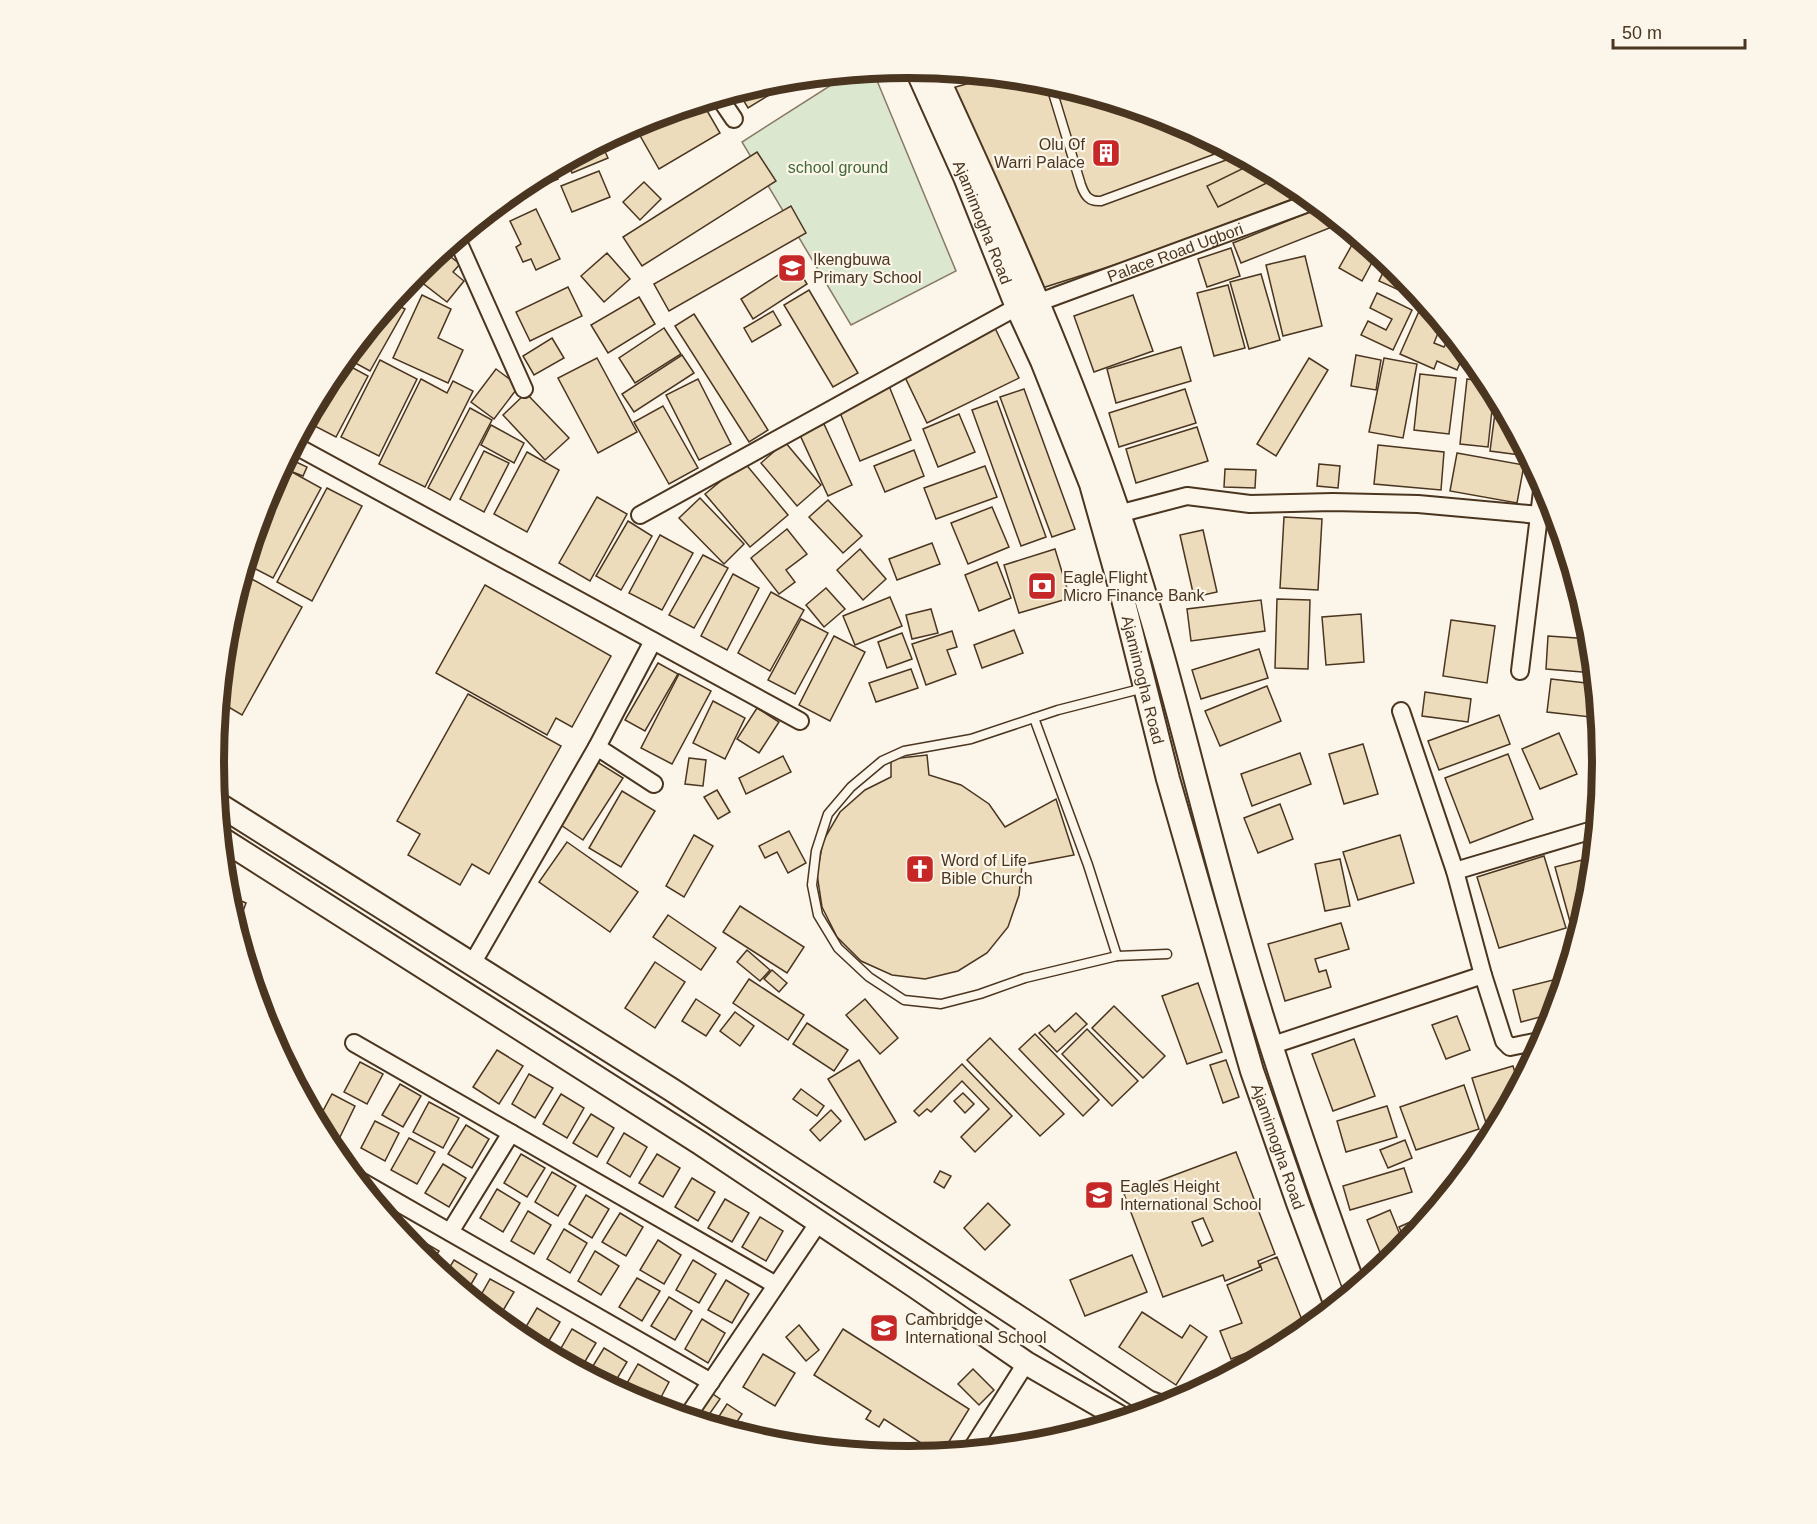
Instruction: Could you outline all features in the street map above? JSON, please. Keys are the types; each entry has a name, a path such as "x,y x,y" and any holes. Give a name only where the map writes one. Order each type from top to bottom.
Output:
{"main road":[{"name":"Ajamimogha Road","path":"921,78 1101,464 1160,651 1236,932 1270,1046 1352,1282"},
{"name":"Ajamimogha Road","path":"938,79 995,203 1042,361 1091,484 1175,802 1252,1071 1333,1298"},
{"path":"227,813 472,964 681,1097 1149,1402"},
{"path":"229,844 700,1143 1026,1363 1115,1414"}],"street":[{"path":"723,103 734,119"},
{"name":"Palace Road Ugbori","path":"640,515 1027,305 1305,204"},
{"path":"460,246 524,389"},
{"path":"300,449 800,721"},
{"path":"1118,514 1187,496 1250,504 1333,502 1418,504 1539,515"},
{"path":"1520,671 1541,502"},
{"path":"472,964 597,747 653,641"},
{"path":"1401,711 1455,871 1483,975 1504,1041 1510,1047 1532,1042"},
{"path":"597,747 654,784"},
{"path":"1455,871 1589,831"},
{"path":"1270,1046 1483,975"},
{"path":"354,1043 776,1285"},
{"path":"450,1232 511,1133"},
{"path":"375,1189 711,1382"},
{"path":"691,1411 819,1222"},
{"path":"975,1443 1026,1363"}],"lane":[{"path":"1053,94 1081,185 1089,199 1094,202 1224,156"},
{"path":"1145,688 1034,718 971,739 903,751 882,760 851,787 828,814 816,851 812,885 818,915 838,948 869,977 904,1000 941,1004 980,994 1025,978 1117,956 1167,954"},
{"path":"1034,718 1088,866 1117,956"}],"green space":[{"name":"school ground","path":"876,79 956,271 851,325 742,142 836,82"}],"building":[{"name":"Olu Of Warri Palace","path":"945,79 1042,91 1128,114 1211,149 1296,198 1130,260 1039,289"},
{"path":"776,91 748,108 742,98"},
{"path":"706,109 720,133 659,169 639,134"},
{"path":"604,150 608,158 572,173 570,168"},
{"path":"757,152 776,181 642,266 623,237"},
{"path":"1245,167 1270,182 1218,207 1207,186"},
{"path":"599,171 610,197 572,212 561,186"},
{"path":"557,176 558,179 536,188"},
{"path":"644,182 661,199 640,220 623,202"},
{"path":"791,206 806,233 669,311 654,284"},
{"path":"536,209 560,259 536,270 531,259 523,262 516,247 521,244 510,221"},
{"path":"1313,211 1334,226 1241,263 1233,243"},
{"path":"1353,243 1373,261 1362,281 1339,268"},
{"path":"1231,248 1240,276 1207,287 1198,259"},
{"path":"607,253 630,279 604,302 581,276"},
{"path":"449,256 460,264 453,272 464,281 447,302 421,282"},
{"path":"1305,256 1322,326 1283,336 1266,265"},
{"path":"795,264 807,284 753,319 741,299"},
{"path":"1384,271 1407,294 1379,281"},
{"path":"1261,274 1280,340 1249,349 1230,282"},
{"path":"1228,285 1245,348 1214,356 1197,293"},
{"path":"568,287 582,316 530,341 516,312"},
{"path":"809,290 858,373 833,387 784,305"},
{"path":"1377,293 1412,310 1393,350 1361,335 1368,321 1386,330 1392,319 1370,308"},
{"path":"422,295 451,309 438,338 463,350 448,383 393,358"},
{"path":"1133,295 1153,351 1094,372 1074,316"},
{"path":"639,297 655,324 608,353 591,325"},
{"path":"399,306 405,309 370,371 354,362"},
{"path":"1420,308 1439,331 1434,343 1444,347 1447,341 1461,360 1457,370 1437,361 1434,369 1400,354"},
{"path":"773,311 781,325 752,342 744,328"},
{"path":"694,314 768,430 749,442 675,326"},
{"path":"664,328 681,354 635,383 619,358"},
{"path":"995,328 1019,378 927,423 903,373"},
{"path":"552,338 564,358 534,375 523,356"},
{"path":"1181,347 1191,381 1116,403 1107,369"},
{"path":"682,355 694,373 634,412 622,394"},
{"path":"1356,355 1381,360 1376,390 1351,386"},
{"path":"597,358 637,432 598,453 558,378"},
{"path":"1309,358 1328,370 1276,456 1257,444"},
{"path":"1384,358 1417,364 1403,438 1369,432"},
{"path":"380,360 417,379 379,456 341,437"},
{"path":"351,367 368,376 336,437 313,425"},
{"path":"496,369 519,386 494,419 471,402"},
{"path":"1420,374 1456,378 1449,434 1414,430"},
{"path":"421,379 447,393 453,381 473,391 425,487 379,464"},
{"path":"698,379 731,444 699,460 666,395"},
{"path":"1467,379 1476,380 1492,406 1488,447 1460,444"},
{"path":"889,386 911,440 860,461 838,408"},
{"path":"1024,389 1075,529 1052,537 1000,397"},
{"path":"1185,389 1196,423 1119,447 1109,413"},
{"path":"526,393 569,438 545,460 503,415"},
{"path":"997,401 1046,537 1021,546 972,410"},
{"path":"663,406 698,468 669,484 634,422"},
{"path":"470,408 492,420 450,500 428,488"},
{"path":"1495,411 1520,455 1490,451"},
{"path":"959,414 975,452 938,467 923,429"},
{"path":"824,424 852,485 828,496 800,435"},
{"path":"491,425 524,443 514,463 481,445"},
{"path":"1197,427 1208,461 1136,483 1126,449"},
{"path":"785,442 821,485 797,506 761,463"},
{"path":"1378,445 1444,452 1441,490 1374,484"},
{"path":"914,450 924,476 885,492 874,466"},
{"path":"484,451 509,463 484,512 460,499"},
{"path":"527,452 559,470 527,532 494,514"},
{"path":"1457,453 1524,465 1517,503 1450,491"},
{"path":"294,461 307,467 303,476 290,471"},
{"path":"744,462 788,515 750,547 705,494"},
{"path":"1319,464 1340,466 1338,488 1317,486"},
{"path":"985,466 997,497 936,519 924,488"},
{"path":"1225,469 1256,470 1255,488 1224,487"},
{"path":"292,472 321,488 273,578 253,568 277,499"},
{"path":"327,488 362,506 312,601 277,582"},
{"path":"597,497 627,514 590,581 559,563"},
{"path":"700,498 744,544 724,564 679,518"},
{"path":"828,500 862,536 843,553 809,517"},
{"path":"992,507 1009,547 968,564 951,523"},
{"path":"1284,517 1322,519 1318,590 1280,588"},
{"path":"628,521 652,536 621,590 596,576"},
{"path":"787,529 807,554 786,570 795,582 779,594 751,558"},
{"path":"1203,530 1217,592 1194,597 1180,535"},
{"path":"660,535 693,553 662,610 629,593"},
{"path":"932,543 940,564 897,580 889,559"},
{"path":"860,549 886,579 863,600 837,570"},
{"path":"1055,549 1070,598 1019,613 1004,565"},
{"path":"703,555 728,568 694,628 669,615"},
{"path":"997,562 1011,598 979,611 965,575"},
{"path":"733,574 759,588 727,650 701,636"},
{"path":"250,578 302,607 242,715 227,706 230,673"},
{"path":"485,585 611,656 572,727 556,718 547,735 436,673"},
{"path":"826,588 845,609 824,627 806,605"},
{"path":"771,592 804,610 770,671 738,653"},
{"path":"890,597 902,626 855,645 843,616"},
{"path":"1277,599 1310,600 1308,669 1275,668"},
{"path":"1261,600 1265,631 1191,641 1187,609"},
{"path":"931,609 938,633 912,639 906,615"},
{"path":"1361,614 1364,662 1326,665 1322,617"},
{"path":"801,619 828,633 795,694 768,680"},
{"path":"1451,620 1495,626 1487,683 1443,676"},
{"path":"1014,630 1023,653 982,668 974,645"},
{"path":"952,631 957,647 947,650 956,674 926,685 912,644"},
{"path":"902,633 912,659 887,668 878,642"},
{"path":"834,636 865,652 830,721 799,705"},
{"path":"1548,636 1581,638 1587,672 1546,669"},
{"path":"1259,649 1268,678 1201,699 1192,670"},
{"path":"658,663 678,674 645,731 625,720"},
{"path":"911,669 918,688 876,702 869,683"},
{"path":"679,674 711,691 672,764 641,748"},
{"path":"1551,679 1588,683 1591,717 1547,712"},
{"path":"1267,686 1281,721 1220,746 1205,711"},
{"path":"1425,692 1471,699 1468,722 1422,716"},
{"path":"468,694 561,746 489,874 472,864 460,885 408,855 420,834 397,821"},
{"path":"713,701 745,718 725,759 693,743"},
{"path":"757,708 779,722 759,753 737,739"},
{"path":"1499,715 1510,744 1439,770 1428,741"},
{"path":"1559,733 1577,774 1540,789 1522,749"},
{"path":"1363,744 1378,794 1344,804 1329,754"},
{"path":"1300,753 1311,784 1252,806 1241,774"},
{"path":"1508,754 1533,819 1470,843 1445,778"},
{"name":"Word of Life Bible Church","path":"927,755 929,775 961,785 989,804 1005,827 1056,799 1074,855 1022,865 1019,895 1008,927 987,953 958,971 925,979 892,975 861,961 837,937 822,907 817,874 823,841 840,812 865,790 891,777 891,759"},
{"path":"783,756 791,772 746,794 739,778"},
{"path":"689,758 706,760 703,786 685,784"},
{"path":"594,760 623,778 583,840 555,821"},
{"path":"717,790 730,812 718,819 704,797"},
{"path":"622,791 655,811 621,867 589,848"},
{"path":"1280,804 1293,839 1258,853 1244,818"},
{"path":"789,831 806,863 788,873 777,852 765,858 759,846"},
{"path":"694,835 713,846 684,897 666,886"},
{"path":"1400,835 1414,883 1358,900 1343,852"},
{"path":"567,842 638,892 610,932 539,882"},
{"path":"1544,856 1566,928 1499,948 1477,877"},
{"path":"1340,859 1350,906 1325,911 1315,864"},
{"path":"1586,859 1572,928 1555,867"},
{"path":"239,900 246,903 242,914"},
{"path":"740,906 804,947 787,973 723,932"},
{"path":"668,915 716,948 701,970 653,937"},
{"path":"1341,923 1349,949 1315,959 1319,972 1326,970 1331,987 1285,1001 1268,944"},
{"path":"747,950 770,970 760,981 737,962"},
{"path":"655,962 685,982 655,1028 625,1008"},
{"path":"772,970 787,983 779,992 764,979"},
{"path":"749,979 804,1015 788,1040 733,1003"},
{"path":"1557,979 1543,1016 1521,1022 1513,990"},
{"path":"1198,983 1222,1052 1187,1064 1162,996"},
{"path":"696,999 720,1015 706,1036 682,1021"},
{"path":"865,999 898,1038 880,1054 846,1015"},
{"path":"1114,1006 1165,1056 1143,1078 1092,1028"},
{"path":"735,1012 754,1026 740,1046 720,1031"},
{"path":"1076,1013 1087,1024 1057,1052 1039,1033 1049,1025 1055,1032"},
{"path":"1457,1016 1470,1050 1446,1059 1432,1025"},
{"path":"807,1023 848,1050 834,1071 793,1044"},
{"path":"1087,1029 1138,1081 1112,1106 1062,1054"},
{"path":"1035,1034 1099,1100 1083,1116 1019,1049"},
{"path":"990,1038 1064,1114 1040,1136 967,1060"},
{"path":"1354,1039 1375,1096 1333,1111 1312,1054"},
{"path":"497,1050 523,1066 499,1104 473,1087"},
{"path":"859,1060 896,1122 865,1140 828,1079"},
{"path":"1226,1060 1239,1097 1223,1103 1210,1065"},
{"path":"360,1062 383,1074 367,1104 344,1092"},
{"path":"962,1064 1012,1116 975,1152 961,1137 989,1109 962,1081 931,1112 927,1109 919,1116 914,1111"},
{"path":"1513,1066 1516,1076 1487,1126 1472,1078"},
{"path":"529,1074 553,1088 535,1118 512,1104"},
{"path":"400,1084 421,1096 403,1127 382,1115"},
{"path":"1464,1085 1479,1129 1416,1150 1400,1107"},
{"path":"801,1089 824,1106 817,1116 793,1099"},
{"path":"963,1093 974,1104 965,1113 954,1101"},
{"path":"332,1094 355,1106 340,1137 335,1135 322,1113"},
{"path":"561,1094 584,1108 567,1138 543,1124"},
{"path":"429,1102 459,1118 443,1148 413,1132"},
{"path":"1387,1106 1397,1137 1346,1152 1337,1121"},
{"path":"831,1110 841,1121 820,1141 810,1130"},
{"path":"591,1114 614,1128 597,1157 573,1143"},
{"path":"375,1121 399,1133 385,1161 361,1148"},
{"path":"466,1125 489,1139 472,1168 448,1154"},
{"path":"624,1133 647,1147 630,1177 607,1163"},
{"path":"409,1138 435,1152 417,1184 391,1170"},
{"path":"1405,1140 1412,1158 1388,1168 1380,1150"},
{"path":"1236,1152 1275,1254 1258,1261 1260,1267 1225,1281 1223,1275 1163,1297 1124,1194","holes":["1203,1218 1213,1241 1202,1246 1192,1222"]},
{"path":"521,1154 545,1168 527,1197 504,1183"},
{"path":"657,1154 680,1168 663,1197 639,1183"},
{"path":"443,1164 466,1178 449,1207 425,1193"},
{"path":"1404,1168 1412,1192 1350,1210 1343,1186"},
{"path":"940,1171 951,1176 944,1188 934,1182"},
{"path":"552,1172 576,1186 558,1216 535,1202"},
{"path":"692,1178 715,1192 698,1221 675,1207"},
{"path":"497,1189 520,1203 503,1232 480,1218"},
{"path":"586,1195 609,1209 592,1238 569,1224"},
{"path":"725,1199 749,1213 732,1242 708,1228"},
{"path":"988,1203 1010,1225 985,1250 964,1228"},
{"path":"1390,1210 1401,1237 1381,1256 1367,1220"},
{"path":"528,1211 551,1225 534,1254 511,1241"},
{"path":"620,1213 643,1227 626,1256 602,1242"},
{"path":"760,1217 783,1231 766,1261 742,1247"},
{"path":"1418,1219 1403,1235 1399,1227"},
{"path":"564,1229 587,1243 570,1273 547,1259"},
{"path":"418,1239 439,1251 436,1256"},
{"path":"658,1240 681,1255 664,1284 640,1270"},
{"path":"595,1251 619,1266 601,1295 578,1281"},
{"path":"1132,1255 1147,1292 1085,1316 1070,1280"},
{"path":"1277,1257 1303,1321 1262,1347 1231,1359 1220,1331 1242,1323 1227,1285 1262,1270 1260,1264"},
{"path":"454,1260 477,1274 470,1286 449,1268"},
{"path":"693,1260 716,1274 699,1303 676,1290"},
{"path":"637,1278 660,1291 642,1321 619,1307"},
{"path":"490,1279 514,1292 502,1312 481,1295"},
{"path":"726,1280 749,1294 732,1323 708,1310"},
{"path":"669,1297 692,1311 675,1340 651,1326"},
{"path":"537,1308 560,1322 548,1343 525,1329"},
{"path":"1142,1312 1182,1338 1190,1325 1207,1337 1176,1385 1119,1347"},
{"path":"702,1319 725,1333 708,1363 685,1349"},
{"path":"799,1325 819,1350 806,1361 786,1337"},
{"path":"572,1329 596,1343 584,1363 560,1350"},
{"path":"843,1329 969,1409 947,1445 925,1446 884,1419 879,1427 866,1419 871,1411 814,1375"},
{"path":"604,1348 627,1362 616,1380 592,1368"},
{"path":"763,1354 795,1373 775,1406 743,1387"},
{"path":"638,1364 669,1382 660,1399 626,1384"},
{"path":"973,1369 994,1390 979,1405 958,1384"},
{"path":"710,1392 720,1399 708,1416 696,1412"},
{"path":"727,1404 742,1414 736,1424 717,1419"}],"place":[{"name":"Olu Of Warri Palace","path":"1106,153"},
{"name":"Ikengbuwa Primary School","path":"792,268"},
{"name":"Eagle Flight Micro Finance Bank","path":"1042,586"},
{"name":"Word of Life Bible Church","path":"920,869"},
{"name":"Eagles Height International School","path":"1099,1195"},
{"name":"Cambridge International School","path":"884,1328"}]}
